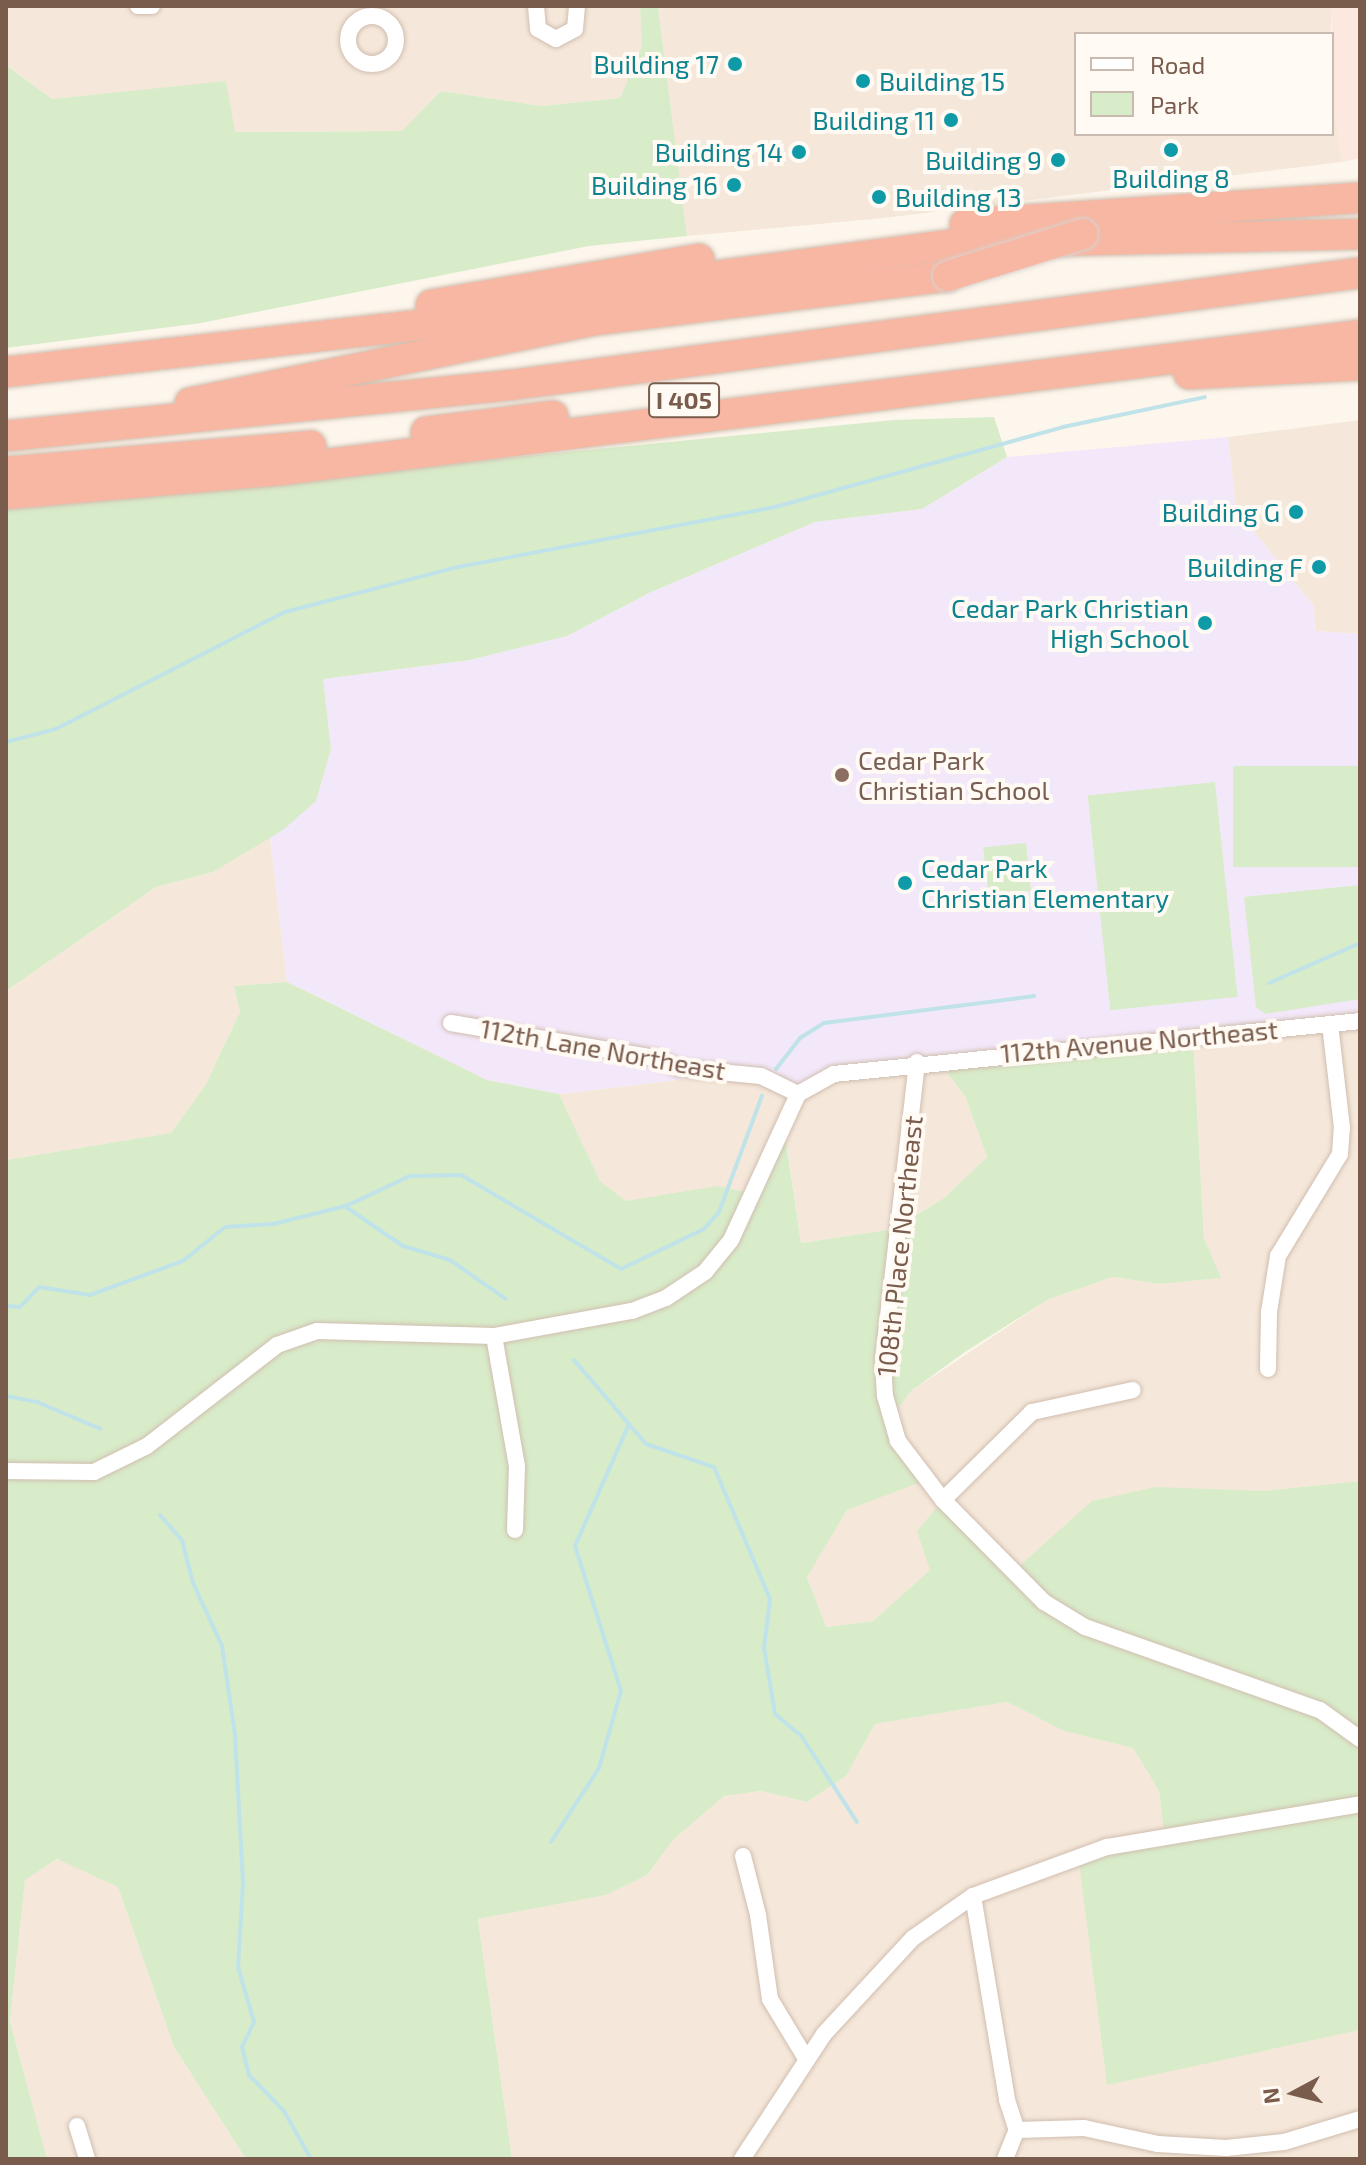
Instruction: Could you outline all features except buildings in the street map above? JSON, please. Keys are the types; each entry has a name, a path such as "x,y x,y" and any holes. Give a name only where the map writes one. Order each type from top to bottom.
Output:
{"highway":[{"path":"225,343 666,264 1019,219 1360,198"},
{"path":"6,427 186,404 595,320 948,276 1110,226 1204,208"},
{"path":"6,372 225,343 487,317 724,275 963,243 1360,234"},
{"name":"I 405","path":"6,436 511,385 1360,273"},
{"name":"I 405","path":"6,451 375,415 1360,292"},
{"name":"I 405","path":"6,472 365,440 1360,316"},
{"name":"I 405","path":"6,494 281,470 1360,335"},
{"path":"923,388 1360,365"}],"street":[{"path":"138,6 152,6"},
{"path":"536,6 538,29 556,39 575,29 577,6"},
{"name":"112th Avenue Northeast","path":"798,1094 834,1074 917,1062 1360,1021"},
{"name":"112th Lane Northeast","path":"451,1023 656,1058 689,1070 761,1076 798,1094"},
{"path":"1268,1369 1270,1296 1278,1256 1340,1154 1342,1128 1330,1024"},
{"name":"108th Place Northeast","path":"917,1062 883,1359 885,1396 898,1441 943,1500 1044,1602 1085,1627 1320,1710 1360,1739"},
{"path":"6,1471 65,1475 94,1472 147,1446 277,1345 296,1337 356,1330 494,1336 632,1311 666,1298 705,1272 731,1240 798,1094"},
{"path":"494,1336 517,1466 515,1530"},
{"path":"943,1500 1032,1412 1133,1390"},
{"path":"742,2159 805,2057 913,1938 973,1896 1107,1847 1360,1804"},
{"path":"743,1856 758,1915 770,1999 805,2057"},
{"path":"973,1896 1007,2100 1017,2130 1005,2159"},
{"path":"1017,2130 1084,2128 1158,2144 1226,2148 1284,2142 1360,2119"},
{"path":"77,2126 87,2159"}],"shaded area":[{"path":"6,6 640,6 642,45 620,98 541,106 441,91 403,131 234,132 226,82 52,99 6,65"},
{"path":"658,6 1332,6 1331,32 1074,32 1074,136 1334,136 1334,109 1342,162 884,218 687,236"},
{"path":"1332,6 1360,6 1360,158 1342,162 1334,109"},
{"path":"1360,420 1360,634 1316,631 1313,605 1236,509 1228,437"},
{"name":"Cedar Park Christian School","path":"1228,437 1236,509 1313,605 1316,631 1360,634 1360,1021 861,1069 798,1094 737,1073 559,1094 487,1080 287,982 270,837 316,800 331,749 322,679 470,660 567,636 649,593 815,522 922,509 1007,457"},
{"path":"270,837 287,982 234,986 240,1012 205,1086 171,1133 6,1160 6,991 156,887 213,872"},
{"path":"1360,1021 1360,1481 1262,1491 1017,1568 930,1570 873,1621 825,1627 807,1576 847,1510 887,1424 910,1392 1049,1299 1113,1277 1160,1284 1220,1278 1204,1238 1193,1036"},
{"path":"937,1060 965,1096 987,1157 944,1198 894,1229 801,1243 784,1125 754,1194 626,1201 600,1181 559,1094 738,1073 813,1085"},
{"path":"1007,1702 1064,1731 1133,1748 1159,1791 1165,1841 1107,2084 1360,2030 1360,2159 512,2159 478,1919 606,1895 647,1875 673,1840 724,1796 761,1791 807,1802 846,1776 875,1724"},
{"path":"58,1859 118,1887 174,2047 246,2159 47,2159 10,2021 25,1879"}],"green space":[{"path":"640,6 658,6 687,236 589,246 201,323 6,348 6,65 52,99 226,81 235,132 402,131 441,91 541,106 620,98 642,45"},
{"path":"994,417 1007,457 922,509 815,522 649,593 567,636 470,660 323,679 331,749 316,801 283,830 213,872 156,887 6,991 6,507 894,420"},
{"path":"1233,766 1360,766 1360,867 1233,867"},
{"path":"1215,782 1238,997 1110,1010 1088,795"},
{"path":"1026,843 1031,891 988,895 983,847"},
{"path":"1360,885 1360,999 1265,1014 1256,1007 1244,897"},
{"path":"287,982 487,1080 559,1094 600,1181 626,1201 717,1186 754,1194 784,1128 801,1243 894,1229 944,1198 987,1157 965,1096 937,1060 1193,1036 1204,1238 1221,1278 1160,1284 1113,1277 1049,1299 965,1352 910,1392 888,1424 931,1478 847,1510 807,1577 826,1627 873,1621 930,1570 917,1531 943,1500 1017,1568 1092,1501 1156,1487 1262,1491 1360,1481 1360,2030 1107,2085 1079,1862 1165,1841 1159,1791 1133,1748 1064,1731 1007,1702 875,1724 846,1776 807,1802 761,1791 724,1796 673,1840 647,1875 606,1895 478,1919 512,2159 246,2159 174,2047 118,1887 57,1859 25,1880 10,2021 47,2159 6,2159 6,1160 171,1133 205,1086 240,1012 234,986"}],"waterway":[{"path":"6,742 56,729 285,612 458,567 775,507 1063,427 1205,397"},
{"path":"1269,983 1360,943"},
{"path":"776,1069 800,1038 824,1023 1034,996"},
{"path":"6,1306 20,1307 39,1287 90,1295 183,1261 225,1227 273,1224 346,1206 410,1176 461,1175 621,1269 704,1229 719,1212 762,1096"},
{"path":"346,1207 403,1246 450,1260 506,1299"},
{"path":"574,1360 646,1444 714,1467 770,1599 764,1648 775,1714 802,1737 857,1822"},
{"path":"6,1396 37,1402 101,1429"},
{"path":"551,1842 599,1768 621,1691 575,1546 629,1424"},
{"path":"160,1515 182,1540 193,1583 222,1646 235,1735 243,1884 238,1967 254,2022 242,2047 249,2075 284,2111 311,2159"}],"place":[{"name":"Building 17","path":"735,64"},
{"name":"Building 15","path":"863,81"},
{"name":"Building 11","path":"951,120"},
{"name":"Building 8","path":"1171,150"},
{"name":"Building 14","path":"799,152"},
{"name":"Building 9","path":"1058,160"},
{"name":"Building 16","path":"734,185"},
{"name":"Building 13","path":"879,197"},
{"name":"Building G","path":"1296,512"},
{"name":"Building F","path":"1319,567"},
{"name":"Cedar Park Christian High School","path":"1205,623"},
{"name":"Cedar Park Christian School","path":"842,775"},
{"name":"Cedar Park Christian Elementary","path":"905,883"}]}
